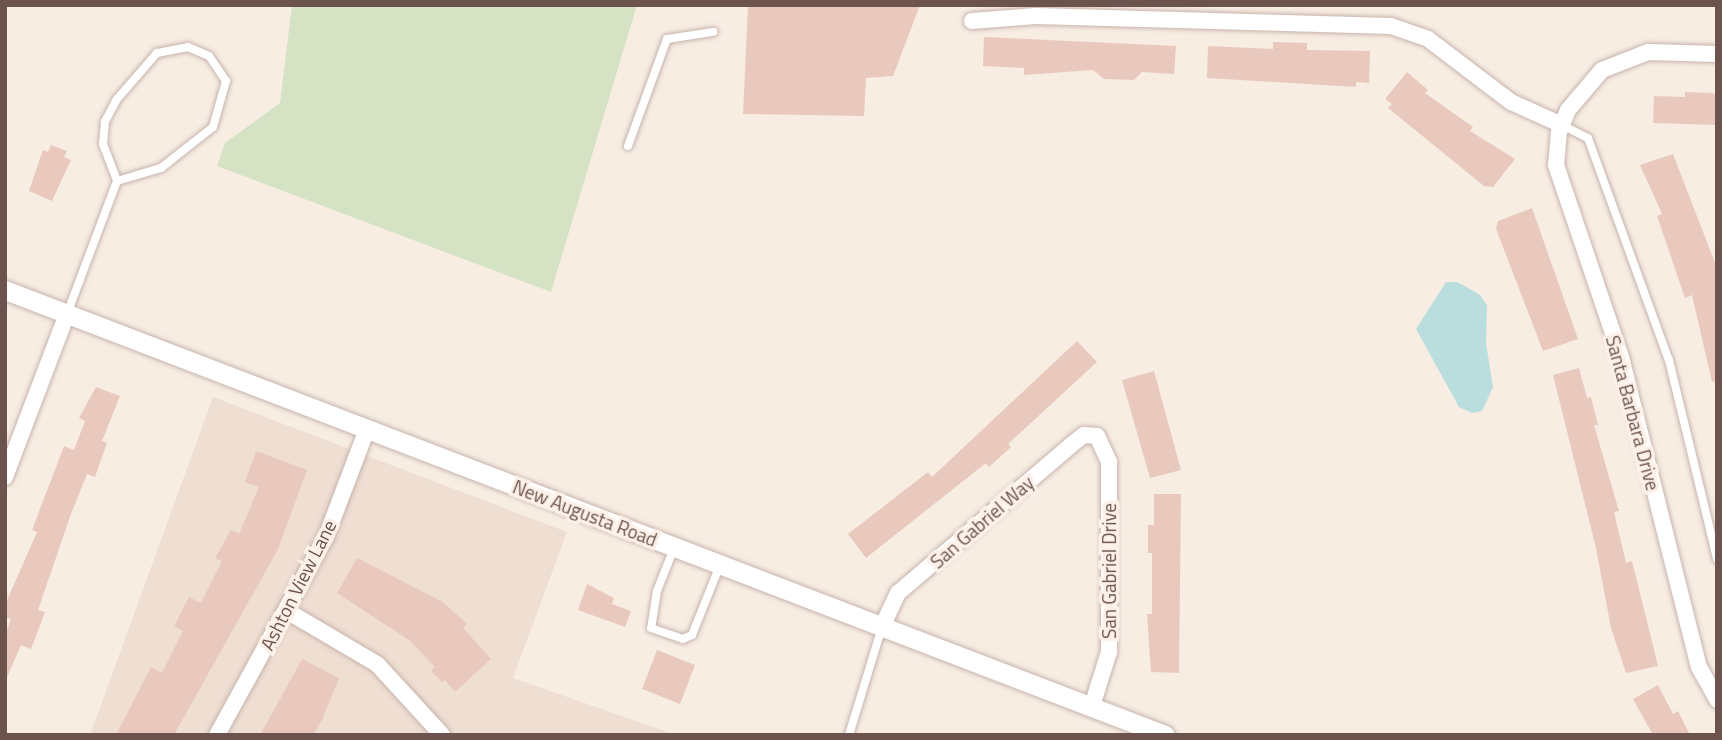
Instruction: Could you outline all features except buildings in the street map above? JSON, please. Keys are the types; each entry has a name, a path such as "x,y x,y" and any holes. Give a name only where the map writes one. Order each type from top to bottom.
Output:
{"street":[{"path":"972,21 1036,16 1391,26 1428,39 1521,108 1562,125 1587,83 1618,61 1660,51 1717,54"},
{"name":"Santa Barbara Drive","path":"1562,125 1556,165 1560,187 1621,357 1699,667 1717,700"},
{"name":"New Augusta Road","path":"5,290 1165,735"},
{"path":"5,477 10,448 67,314"},
{"name":"Ashton View Lane","path":"217,735 327,537 367,429"},
{"name":"San Gabriel Way","path":"882,627 898,593 1071,445 1084,435 1097,436"},
{"name":"San Gabriel Drive","path":"1092,706 1110,652 1109,461 1097,436"},
{"path":"287,611 377,664 442,735"}],"lane":[{"path":"628,146 667,39 713,32"},
{"path":"67,314 117,181 103,144 105,122 117,99 157,53 188,47 209,56 226,81 213,127 161,167 117,181"},
{"path":"1562,125 1588,138 1669,360 1717,559"},
{"path":"674,547 657,591 651,628 683,639 692,635 720,565"},
{"path":"849,735 882,627"}],"shaded area":[{"path":"213,397 567,532 513,678 676,735 90,735"}],"green space":[{"path":"292,5 637,5 551,292 217,166 225,143 280,103"}],"water":[{"path":"1446,282 1457,282 1479,294 1487,305 1486,343 1493,387 1482,411 1472,413 1459,407 1416,329"}]}
